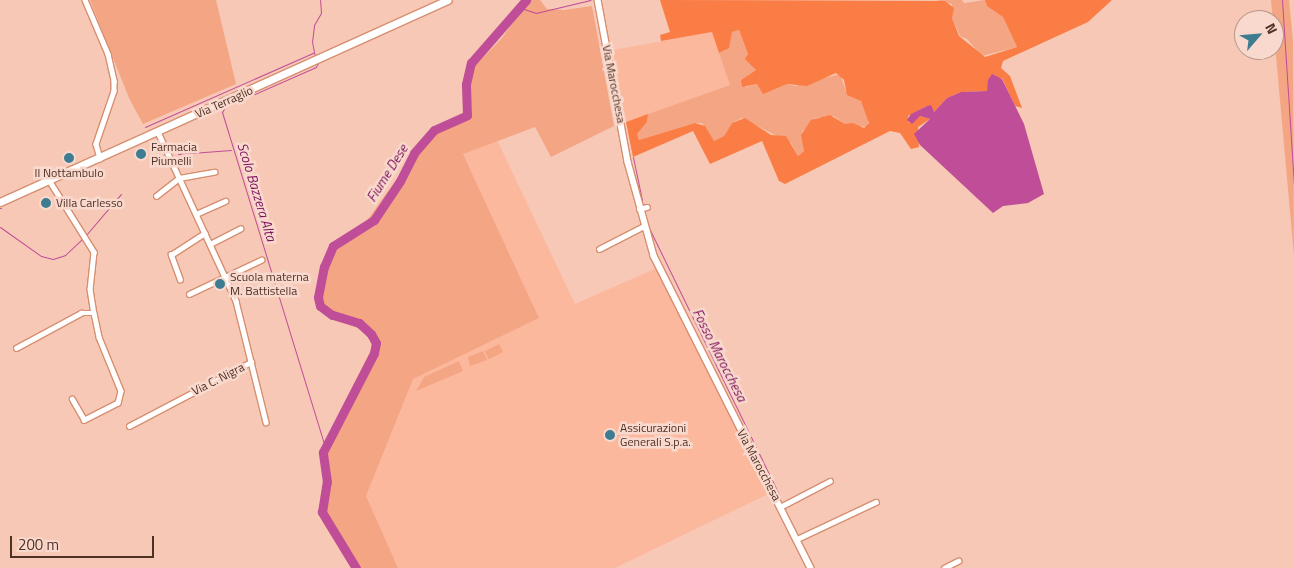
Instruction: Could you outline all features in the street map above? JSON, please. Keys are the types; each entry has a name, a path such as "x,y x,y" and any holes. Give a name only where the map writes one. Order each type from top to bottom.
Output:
{"main road":[{"name":"Via Terraglio","path":"0,202 448,0"}],"street":[{"path":"85,0 108,54 114,81 114,91 96,144 100,158"},
{"name":"Via Marocchesa","path":"598,0 639,209 644,226 664,278 811,568"},
{"path":"158,132 238,308 251,362"},
{"path":"156,196 179,178 214,172"},
{"path":"49,180 94,252 90,289 94,312 120,397 118,403 84,420 72,399"},
{"path":"196,214 225,201"},
{"path":"639,209 647,207"},
{"path":"599,249 644,226"},
{"path":"210,244 240,229"},
{"path":"180,280 171,255 205,233"},
{"path":"188,294 261,260"},
{"path":"16,348 81,313 94,312"},
{"name":"Via C. Nigra","path":"129,426 251,362 266,422"},
{"path":"780,506 830,481"},
{"path":"797,539 876,502"},
{"path":"944,568 958,560"}],"shaded area":[{"path":"90,0 216,0 236,84 143,124 129,98"},
{"path":"529,0 540,0 547,9 564,10 592,6 614,126 551,157 535,127 463,154 539,318 413,379 366,496 398,568 351,568 322,521 324,518 318,514 324,478 321,450 373,346 367,333 319,307 316,296 320,268 329,247 366,222 406,166 435,134 444,126 469,118 472,111 469,86 473,68 502,38"},
{"path":"660,0 945,1 954,8 952,18 959,36 985,57 1017,47 1003,17 987,6 985,0 1112,0 1088,22 1003,61 1001,68 1010,76 1022,108 1015,106 1002,78 989,83 987,91 961,92 947,98 934,112 927,106 908,116 909,123 920,116 930,119 918,127 919,147 911,149 900,133 890,131 785,184 779,181 762,141 710,164 693,131 633,157 626,122 648,114 647,122 637,134 639,140 695,123 705,126 714,141 724,136 732,123 745,118 771,135 786,136 798,156 804,151 801,135 811,120 830,115 845,124 853,123 864,128 869,123 861,101 847,95 844,80 836,73 807,86 787,84 763,94 757,84 742,87 741,80 756,70 745,59 748,54 739,30 732,32 729,48 719,53 712,32 661,41 660,35 670,32"},
{"path":"936,0 962,0 964,3 985,0 1003,17 1017,47 982,56 967,39 960,36 952,18 952,4"},
{"path":"1271,0 1289,0 1293,41 1294,256 1276,60 1284,60 1284,10 1272,10"},
{"path":"739,30 748,54 746,59 756,70 741,80 746,87 757,84 766,93 787,84 795,86 840,74 846,91 861,101 869,119 867,127 845,124 834,116 815,118 802,132 804,151 798,156 791,143 742,118 732,123 724,136 714,141 702,123 695,123 639,140 637,134 647,122 648,114 730,85 719,53 725,50 732,32"},
{"path":"712,32 730,85 626,122 613,50"},
{"path":"992,74 1002,79 1024,124 1044,194 1028,203 1003,206 993,213 920,145 914,134 930,119 920,116 912,124 907,120 911,114 927,106 931,105 934,112 947,98 961,92 987,91 988,80"},
{"path":"497,140 575,304 657,268 770,493 615,568 398,568 366,496 413,378 539,318 463,154"},
{"path":"499,344 503,352 489,359 485,351"},
{"path":"483,351 487,360 470,366 468,357"},
{"path":"459,361 463,371 416,391 424,377"}],"waterway":[{"name":"Scolo Bazzera Alta","path":"315,57 312,42 314,25 321,13 320,0"},
{"name":"Fiume Dese","path":"356,568 322,512 327,482 323,452 374,353 376,343 371,334 359,323 332,315 320,306 318,297 324,267 333,246 374,220 400,181 414,153 434,130 467,115 466,84 471,63 526,0"},
{"path":"521,8 536,13 590,0"},
{"path":"1282,0 1294,184"},
{"path":"145,127 313,53"},
{"name":"Scolo Bazzera Alta","path":"318,63 316,67 225,107 222,112 325,446"},
{"path":"178,154 231,150"},
{"name":"Fosso Marocchesa","path":"633,157 642,200"},
{"path":"86,235 121,194"},
{"path":"0,227 41,256 53,259 65,255 83,238"},
{"name":"Fosso Marocchesa","path":"650,230 779,495"}],"place":[{"name":"Farmacia Piumelli","path":"141,154"},
{"name":"Il Nottambulo","path":"69,158"},
{"name":"Villa Carlesso","path":"46,203"},
{"name":"Scuola materna M. Battistella","path":"220,284"},
{"name":"Assicurazioni Generali S.p.a.","path":"610,435"}]}
